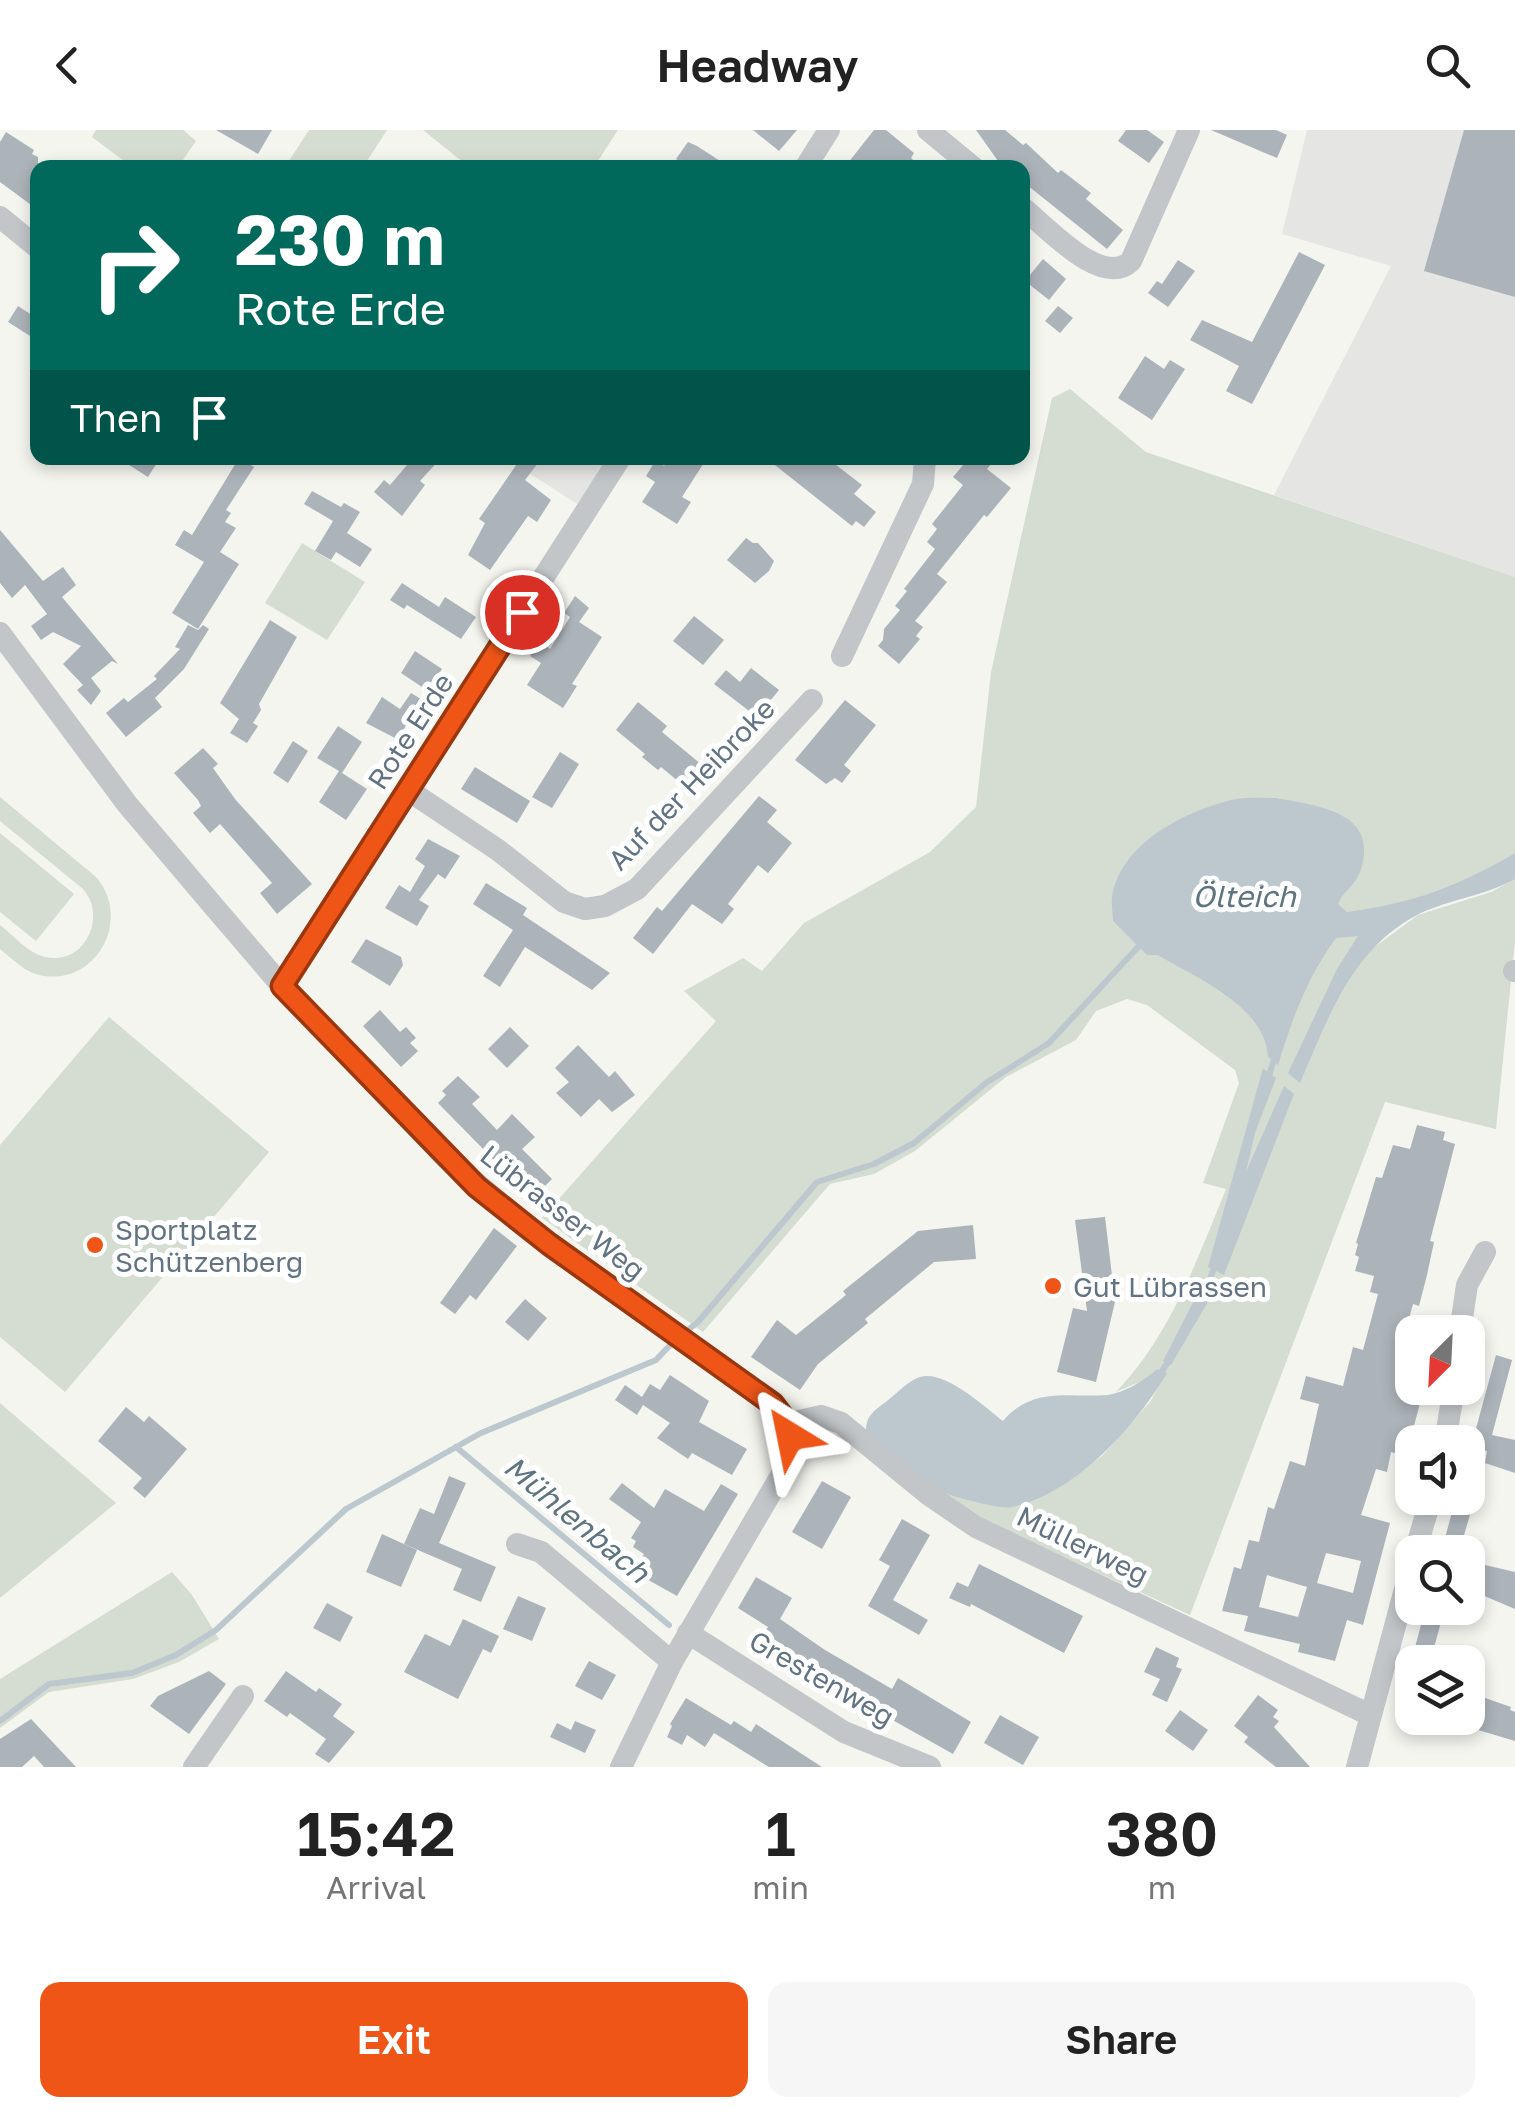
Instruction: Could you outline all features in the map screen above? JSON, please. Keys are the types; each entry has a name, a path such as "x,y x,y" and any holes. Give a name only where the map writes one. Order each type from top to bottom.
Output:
{"street":[{"path":"810,160 830,130"},
{"path":"928,130 964,160"},
{"path":"1030,213 1096,267 1116,271 1131,260 1189,130"},
{"path":"0,218 30,242"},
{"name":"Rote Erde","path":"282,986 616,465"},
{"path":"842,656 924,484 925,465"},
{"name":"Lübrasser Weg","path":"0,634 126,804 282,986 474,1184 549,1244 773,1404 786,1424"},
{"name":"Auf der Heibroke","path":"408,790 498,850 564,902 585,908 605,906 637,890 812,700"},
{"path":"1462,1315 1466,1285 1485,1252"},
{"name":"Müllerweg","path":"786,1424 821,1416 841,1423 976,1528 1370,1715"},
{"path":"622,1767 672,1662 782,1472 792,1446 786,1424"},
{"path":"518,1544 541,1552 672,1662"},
{"path":"1357,1767 1395,1625"},
{"name":"Grestenweg","path":"688,1633 844,1732 930,1767"},
{"path":"194,1767 243,1696"}],"shaded area":[{"path":"96,130 183,130 196,141 183,160 123,160 92,137"},
{"path":"309,130 387,130 368,160 290,160"},
{"path":"423,130 618,130 599,160 460,160"},
{"path":"1307,130 1515,130 1515,577 1274,495 1391,266 1282,234"},
{"path":"1070,389 1146,452 1515,577 1515,853 1464,883 1390,906 1369,951 1418,915 1491,892 1515,879 1515,941 1496,1129 1385,1102 1190,1615 975,1516 938,1491 1054,1490 1103,1455 1150,1402 1166,1373 1157,1369 1146,1379 1116,1392 1167,1322 1226,1189 1203,1183 1239,1083 1235,1070 1147,1005 1127,999 1096,1011 1076,1040 1006,1077 915,1151 874,1174 830,1184 703,1332 542,1218 716,1021 684,991 743,958 762,971 804,923 930,852 976,807 991,672 1052,398"},
{"path":"516,465 605,465 579,505"},
{"path":"302,543 365,582 327,640 265,603"},
{"path":"0,797 96,877 107,894 111,912 103,947 77,971 59,976 39,975 23,968 0,949 0,925 39,955 59,958 71,954 88,937 93,913 83,889 0,821"},
{"path":"0,833 74,894 36,941 0,912"},
{"name":"Sportplatz Schützenberg","path":"109,1017 269,1152 65,1392 0,1337 0,1145"},
{"path":"0,1403 116,1503 0,1598"},
{"path":"172,1572 192,1595 219,1639 179,1662 133,1679 49,1692 0,1728 0,1679"}],"water":[{"name":"Ölteich","path":"1241,798 1276,798 1341,815 1361,836 1364,852 1360,872 1338,904 1347,912 1434,892 1515,853 1515,879 1419,914 1376,946 1359,965 1332,1010 1300,1083 1288,1073 1337,969 1358,936 1336,938 1326,952 1302,998 1278,1065 1268,1057 1264,1039 1242,1009 1192,974 1158,955 1147,955 1113,921 1112,897 1118,877 1128,860 1159,832 1217,804"},
{"path":"1263,1068 1276,1078 1255,1133 1246,1172 1284,1086 1294,1094 1224,1275 1208,1267"},
{"path":"1203,1283 1216,1288 1171,1365 1163,1361"},
{"path":"1157,1369 1167,1373 1139,1414 1102,1455 1058,1488 1012,1507 975,1502 938,1490 866,1431 875,1410 920,1377 952,1383 1003,1421 1014,1410 1039,1398 1114,1394"}],"building":[{"path":"216,130 272,130 258,154"},
{"path":"753,130 797,130 779,151"},
{"path":"874,130 886,130 914,153 913,160 850,160"},
{"path":"976,130 1005,130 1023,145 1026,143 1058,173 1061,170 1091,193 1086,199 1123,230 1107,249 1030,187 1030,160 997,160"},
{"path":"1126,130 1147,130 1164,142 1149,163 1118,141"},
{"path":"1211,130 1276,130 1287,135 1277,158"},
{"path":"1464,130 1515,130 1515,297 1424,271"},
{"path":"6,132 34,150 32,154 38,157 30,160 30,204 0,182 0,142"},
{"path":"688,142 719,160 677,160"},
{"path":"1299,252 1325,265 1252,404 1226,391 1239,366 1190,340 1202,320 1252,342"},
{"path":"1043,259 1066,279 1049,300 1030,285 1030,275"},
{"path":"1178,260 1195,271 1168,307 1148,293 1157,281 1162,284"},
{"path":"18,306 30,314 30,336 8,322"},
{"path":"1058,306 1073,318 1060,333 1045,321"},
{"path":"1145,356 1164,369 1170,360 1185,369 1152,420 1118,398"},
{"path":"129,465 156,465 148,477"},
{"path":"235,465 254,467 226,510 231,513 225,522 236,528 220,552 239,564 198,629 172,613 204,562 175,545 184,530 192,535"},
{"path":"407,465 435,465 420,481 425,485 402,516 374,492 384,480 390,485"},
{"path":"516,465 537,465 525,480 551,500 537,522 528,516 490,570 468,555 485,523 479,519"},
{"path":"653,465 703,465 682,497 691,502 677,524 642,502 655,482 646,476"},
{"path":"775,465 836,465 862,485 854,494 876,512 864,527 856,521 852,526"},
{"path":"963,465 990,465 987,469 1011,488 937,574 947,582 915,621 923,627 916,636 920,639 899,664 878,646 884,629 900,610 895,606 907,591 904,589 935,549 927,542 937,529 932,524 963,485 953,477"},
{"path":"312,491 341,507 344,503 360,512 347,533 372,549 360,567 336,552 331,560 315,551 333,521 304,504"},
{"path":"0,530 43,581 63,567 76,585 62,597 118,664 112,661 91,678 101,691 91,705 77,690 83,685 63,664 81,646 53,632 41,640 31,626 47,614 25,585 12,598 0,583"},
{"path":"746,538 758,543 774,561 755,583 727,560"},
{"path":"402,583 439,607 445,597 476,617 461,639 407,605 404,609 390,600"},
{"path":"575,596 589,608 579,622 602,637 572,684 577,686 563,708 527,685 541,663 530,656 540,641 550,649 570,617 564,613"},
{"path":"694,616 724,640 703,665 673,641"},
{"path":"270,620 297,637 259,704 261,710 253,723 258,726 247,743 230,733 239,719 220,703"},
{"path":"188,625 198,630 203,625 209,629 184,669 155,698 162,707 126,737 106,713 124,698 128,702 157,679 154,676 180,649 175,647"},
{"path":"415,651 442,669 428,691 401,673"},
{"path":"751,668 779,690 757,717 714,684 726,670 740,682"},
{"path":"411,693 431,705 418,725 410,720 397,739 366,723 382,697 400,709"},
{"path":"845,700 876,725 844,765 851,771 842,783 835,778 826,784 795,760"},
{"path":"638,702 667,726 662,732 707,769 690,791 642,757 645,754 616,730"},
{"path":"338,726 362,742 342,773 367,789 346,820 319,802 339,771 317,758"},
{"path":"293,741 308,751 288,783 273,773"},
{"path":"203,748 218,764 213,768 235,799 312,884 277,914 260,893 272,883 220,824 210,833 193,813 201,806 198,800 174,773"},
{"path":"560,752 579,764 552,808 532,797"},
{"path":"475,767 530,801 517,823 461,789"},
{"path":"759,796 777,810 767,822 792,843 768,873 758,865 728,904 734,909 722,924 692,904 653,954 633,938 657,907 662,911"},
{"path":"428,839 460,856 445,879 438,874 419,900 429,906 417,926 385,908 399,885 410,892 425,866 415,859"},
{"path":"486,883 527,908 523,915 610,973 592,990 525,947 500,987 483,976 513,930 473,904"},
{"path":"366,939 401,957 403,965 390,986 351,962"},
{"path":"380,1010 400,1032 406,1027 416,1038 410,1043 418,1051 401,1067 363,1026"},
{"path":"510,1027 529,1046 507,1068 488,1049"},
{"path":"578,1045 609,1077 615,1071 635,1095 612,1112 599,1099 581,1117 556,1093 569,1082 555,1068"},
{"path":"458,1076 480,1097 472,1104 497,1130 512,1114 535,1137 522,1149 552,1179 532,1199 438,1103 446,1095 442,1091"},
{"path":"1417,1125 1445,1132 1443,1140 1455,1144 1430,1241 1434,1242 1419,1306 1413,1304 1410,1315 1395,1315 1395,1405 1420,1405 1414,1425 1395,1425 1395,1453 1391,1452 1387,1472 1376,1469 1361,1515 1390,1523 1363,1625 1347,1620 1335,1661 1298,1652 1300,1644 1244,1631 1248,1616 1222,1611 1234,1567 1241,1569 1249,1540 1259,1542 1268,1507 1274,1509 1290,1461 1305,1466 1319,1404 1300,1399 1306,1376 1343,1386 1353,1347 1363,1350 1378,1294 1370,1292 1374,1276 1355,1271 1359,1257 1355,1255 1356,1243 1376,1177 1382,1178 1393,1145 1410,1149","holes":["1326,1553 1361,1561 1353,1593 1317,1583","1267,1575 1307,1587 1298,1617 1259,1607"]},
{"path":"1105,1217 1113,1284 1119,1285 1096,1382 1057,1372 1073,1308 1087,1311 1075,1220"},
{"path":"973,1225 976,1259 934,1262 865,1319 868,1323 818,1364 800,1390 751,1357 777,1320 796,1335 918,1231"},
{"path":"494,1228 517,1246 476,1300 470,1295 455,1314 440,1303"},
{"path":"525,1299 547,1318 528,1341 505,1322"},
{"path":"1496,1355 1512,1360 1492,1435 1515,1440 1515,1473 1485,1463 1485,1425 1477,1425"},
{"path":"670,1375 709,1401 699,1422 747,1449 732,1475 692,1453 688,1459 657,1438 670,1423 643,1405 637,1415 615,1400 625,1385 642,1397 650,1384 660,1390"},
{"path":"126,1407 144,1422 149,1416 187,1449 145,1498 133,1488 142,1478 98,1441"},
{"path":"449,1476 466,1483 439,1543 496,1567 481,1602 453,1590 462,1569 404,1544 420,1508 434,1514"},
{"path":"822,1481 851,1497 822,1549 792,1532"},
{"path":"622,1483 654,1508 665,1489 704,1511 721,1484 738,1494 677,1596 634,1572 644,1554 633,1547 636,1541 631,1538 641,1522 609,1499"},
{"path":"1451,1515 1470,1515 1464,1535 1446,1535"},
{"path":"902,1519 930,1535 893,1600 928,1620 919,1635 868,1606 890,1566 879,1560"},
{"path":"382,1534 417,1550 401,1587 366,1572"},
{"path":"979,1564 1083,1616 1064,1653 971,1604 970,1607 949,1598 957,1582 968,1587"},
{"path":"1485,1565 1515,1572 1515,1609 1485,1596"},
{"path":"756,1577 792,1598 780,1619 825,1650 892,1689 898,1678 971,1722 953,1754 864,1704 860,1710 808,1679 812,1672 759,1641 768,1627 738,1608"},
{"path":"518,1596 546,1608 532,1641 503,1629"},
{"path":"327,1603 353,1617 340,1642 313,1628"},
{"path":"463,1619 499,1636 491,1653 483,1649 458,1699 404,1672 425,1634 450,1646"},
{"path":"1421,1625 1440,1625 1435,1645 1416,1645"},
{"path":"1156,1647 1179,1658 1176,1667 1182,1669 1167,1702 1152,1695 1160,1679 1144,1672"},
{"path":"589,1661 616,1675 602,1700 575,1686"},
{"path":"209,1671 226,1684 189,1734 150,1706 158,1696"},
{"path":"286,1671 342,1704 333,1716 355,1732 329,1763 315,1754 326,1739 290,1713 287,1717 264,1701"},
{"path":"1258,1695 1278,1710 1273,1717 1279,1721 1274,1727 1310,1767 1276,1767 1244,1742 1248,1737 1234,1726"},
{"path":"686,1698 731,1725 734,1721 751,1732 756,1724 822,1767 769,1767 714,1733 705,1747 687,1735 682,1745 667,1737"},
{"path":"1485,1698 1515,1712 1515,1741 1485,1732"},
{"path":"1180,1710 1208,1730 1193,1751 1165,1731"},
{"path":"1000,1715 1039,1737 1023,1765 984,1743"},
{"path":"31,1719 76,1767 44,1767 34,1756 22,1767 0,1767 0,1739"},
{"path":"575,1721 596,1730 585,1753 550,1737 557,1723 571,1730"}],"waterway":[{"path":"684,1333 698,1322 817,1182 874,1164 914,1143 986,1083 1049,1043 1144,945"},
{"path":"1268,1080 1273,1062"},
{"path":"1206,1291 1215,1265"},
{"path":"0,1721 49,1684 132,1673 176,1655 216,1630 346,1509 481,1433 656,1360 674,1341"},
{"path":"1162,1371 1170,1359"},
{"name":"Mühlenbach","path":"456,1447 669,1625"}],"place":[{"name":"Sportplatz Schützenberg","path":"95,1245"},
{"name":"Gut Lübrassen","path":"1053,1286"}],"route":[{"path":"522,612 282,986 474,1184 549,1244 773,1404 790,1436"}]}
